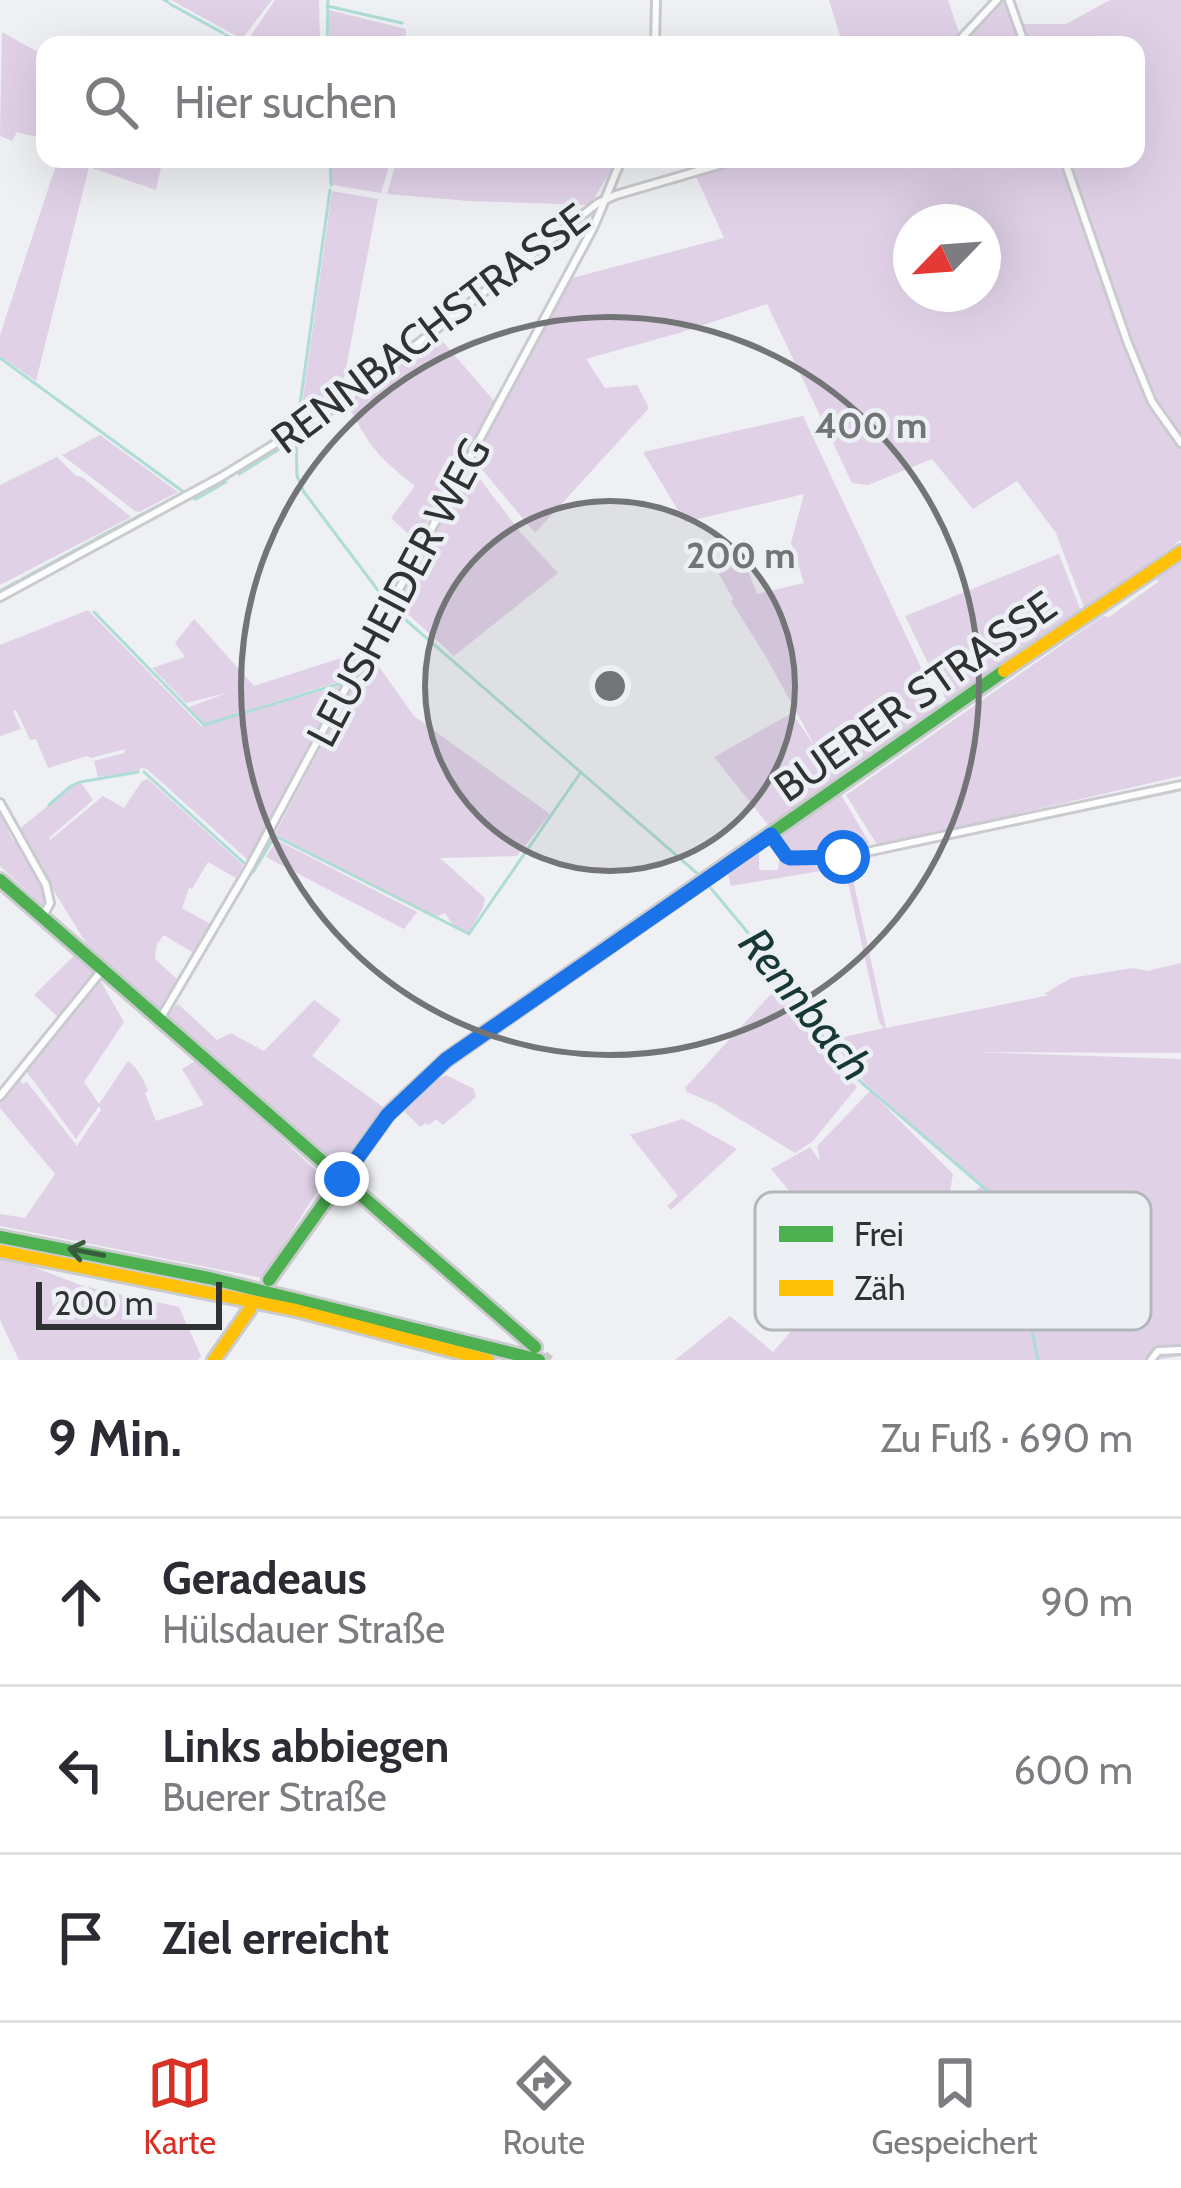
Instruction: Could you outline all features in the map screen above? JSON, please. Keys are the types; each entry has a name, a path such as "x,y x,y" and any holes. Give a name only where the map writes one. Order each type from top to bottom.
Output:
{"main road":[{"name":"BUERER STRASSE","path":"269,1280 388,1115 446,1060 1181,552"},
{"path":"0,880 537,1353"},
{"path":"0,1238 209,1278 537,1353"},
{"path":"0,1251 296,1310 488,1360"},
{"path":"214,1360 250,1309"}],"street":[{"path":"655,36 656,0"},
{"path":"964,36 997,0"},
{"path":"1010,0 1022,36"},
{"name":"LEUSHEIDER WEG","path":"160,1019 298,778 572,268 617,168"},
{"path":"607,198 709,168"},
{"path":"1067,168 1140,371 1153,402 1181,443"},
{"name":"RENNBACHSTRASSE","path":"0,597 221,477 334,408 607,198"},
{"path":"771,835 790,858 843,857 1181,785"},
{"path":"0,803 49,890 49,908 43,916"},
{"path":"0,1096 103,969"},
{"path":"1150,1360 1158,1351 1181,1350"}],"shaded area":[{"path":"171,0 272,0 244,36"},
{"path":"275,0 319,0 320,36 251,35"},
{"path":"829,0 948,0 959,33 958,36 840,36"},
{"path":"997,0 1009,0 1018,24 1066,24 1110,0 1181,0 1181,441 1164,420 1181,448 1181,540 1085,610 1056,533 1017,481 973,509 932,459 868,485 852,483 767,304 586,359 605,388 637,385 649,408 535,533 474,460 572,278 724,238 694,172 708,168 1145,168 1145,36 963,36"},
{"path":"329,10 406,29 406,36 329,36"},
{"path":"2,32 36,51 36,137 17,132 12,141 0,136"},
{"path":"55,168 89,168 36,381 0,356 0,335"},
{"path":"92,168 161,168 156,190"},
{"path":"331,168 388,168 381,193 332,185"},
{"path":"394,168 613,168 590,205 387,194"},
{"path":"332,191 378,199 340,400 299,426"},
{"path":"437,335 495,402 416,541 391,518 415,486 376,450 348,405"},
{"path":"803,416 940,708 770,827 714,757 792,713 816,748 715,567 744,560 757,594 804,583 791,543 804,494 685,522 643,452"},
{"path":"100,435 178,492 135,511 62,455"},
{"path":"57,457 131,517 0,585 0,485"},
{"path":"473,470 558,573 454,656 398,605 410,582 418,582 412,569"},
{"path":"1059,554 1081,611 948,704 905,616"},
{"path":"1181,561 1181,776 878,846 846,795 1103,616 1109,617"},
{"path":"88,610 201,726 342,685 249,861 147,769 98,777 94,761 125,749 48,768 16,710 21,729 0,736 0,645"},
{"path":"194,619 254,686 355,656 341,681 204,724 189,707 227,693 186,703 152,668 185,657 175,643"},
{"path":"370,654 414,716 550,814 517,856 440,858 485,898 468,934 453,926 445,913 435,917 275,834"},
{"path":"148,779 243,865 236,878 208,862 189,888 182,908 212,925 195,954 164,935 157,944 155,959 179,981 160,1009 86,943 17,831 72,786 81,783 93,800 50,840 103,796 124,808"},
{"path":"841,795 870,844 793,856 779,837"},
{"path":"0,813 41,881 44,907 0,866"},
{"path":"277,840 417,912 404,929 266,857"},
{"path":"759,853 759,870 778,870 779,860 837,862 839,868 731,886 728,874"},
{"path":"850,866 886,1028 1050,995 1044,994 1071,978 1181,963 1181,1053 973,1052 1181,1059 1181,1356 1156,1360 675,1360 730,1316 773,1352 792,1330 1151,1330 1151,1192 973,1192 981,1186 864,1082 831,1040 884,1028 845,869"},
{"path":"75,955 96,973 59,1018 34,995"},
{"path":"100,980 124,1022 84,1082 99,1104 128,1061 148,1090 145,1093 156,1121 204,1105 182,1069 197,1060 325,1179 262,1278 0,1226 0,1214 25,1218 55,1174 0,1108 18,1077 77,1146 101,1110 99,1106 76,1139 27,1072"},
{"path":"782,982 800,1004 830,1060 857,1087 813,1141 795,1153 685,1088"},
{"path":"314,1000 341,1020 312,1056 383,1107 347,1155 330,1158 162,1016 178,1004 217,1040 231,1033 264,1051"},
{"path":"446,1075 474,1089 476,1097 443,1125 436,1119 420,1127 402,1109"},
{"path":"870,1091 953,1174 950,1192 790,1192 771,1169 810,1147 820,1161 817,1146"},
{"path":"683,1119 737,1149 671,1210 667,1206 678,1196 630,1135"},
{"path":"0,1260 26,1264 83,1286 179,1307 201,1356 198,1360 19,1360 0,1320"}],"waterway":[{"path":"164,0 168,2"},
{"path":"327,36 328,0"},
{"path":"170,4 223,33"},
{"path":"327,6 402,23"},
{"path":"330,168 331,185"},
{"name":"Rennbach","path":"297,426 330,190"},
{"path":"0,358 185,493"},
{"name":"Rennbach","path":"296,435 297,476 304,492 389,605"},
{"path":"239,474 294,440"},
{"path":"193,498 226,482"},
{"path":"95,539 177,496"},
{"path":"22,579 92,541"},
{"path":"0,591 18,581"},
{"path":"362,648 386,603"},
{"name":"Rennbach","path":"392,608 699,875"},
{"path":"94,612 204,725 345,682 358,656"},
{"path":"49,805 80,782 138,772"},
{"path":"144,772 244,863"},
{"path":"250,869 253,872 275,836 469,934 581,772"},
{"name":"Rennbach","path":"709,886 810,1007 835,1055 989,1192"},
{"name":"Rennbach","path":"1032,1330 1038,1360"}],"tunnel":[{"path":"535,1347 551,1360"}],"traffic: fast":[{"path":"269,1280 387,1115 446,1060 1004,671"},
{"path":"0,880 535,1347"},
{"path":"0,1237 209,1278 539,1360"}],"traffic: slow":[{"path":"1004,671 1181,552"},
{"path":"0,1251 296,1310 488,1360"},
{"path":"214,1360 250,1309"}],"route":[{"path":"342,1179 388,1115 446,1060 771,835 790,858 843,857"}]}
